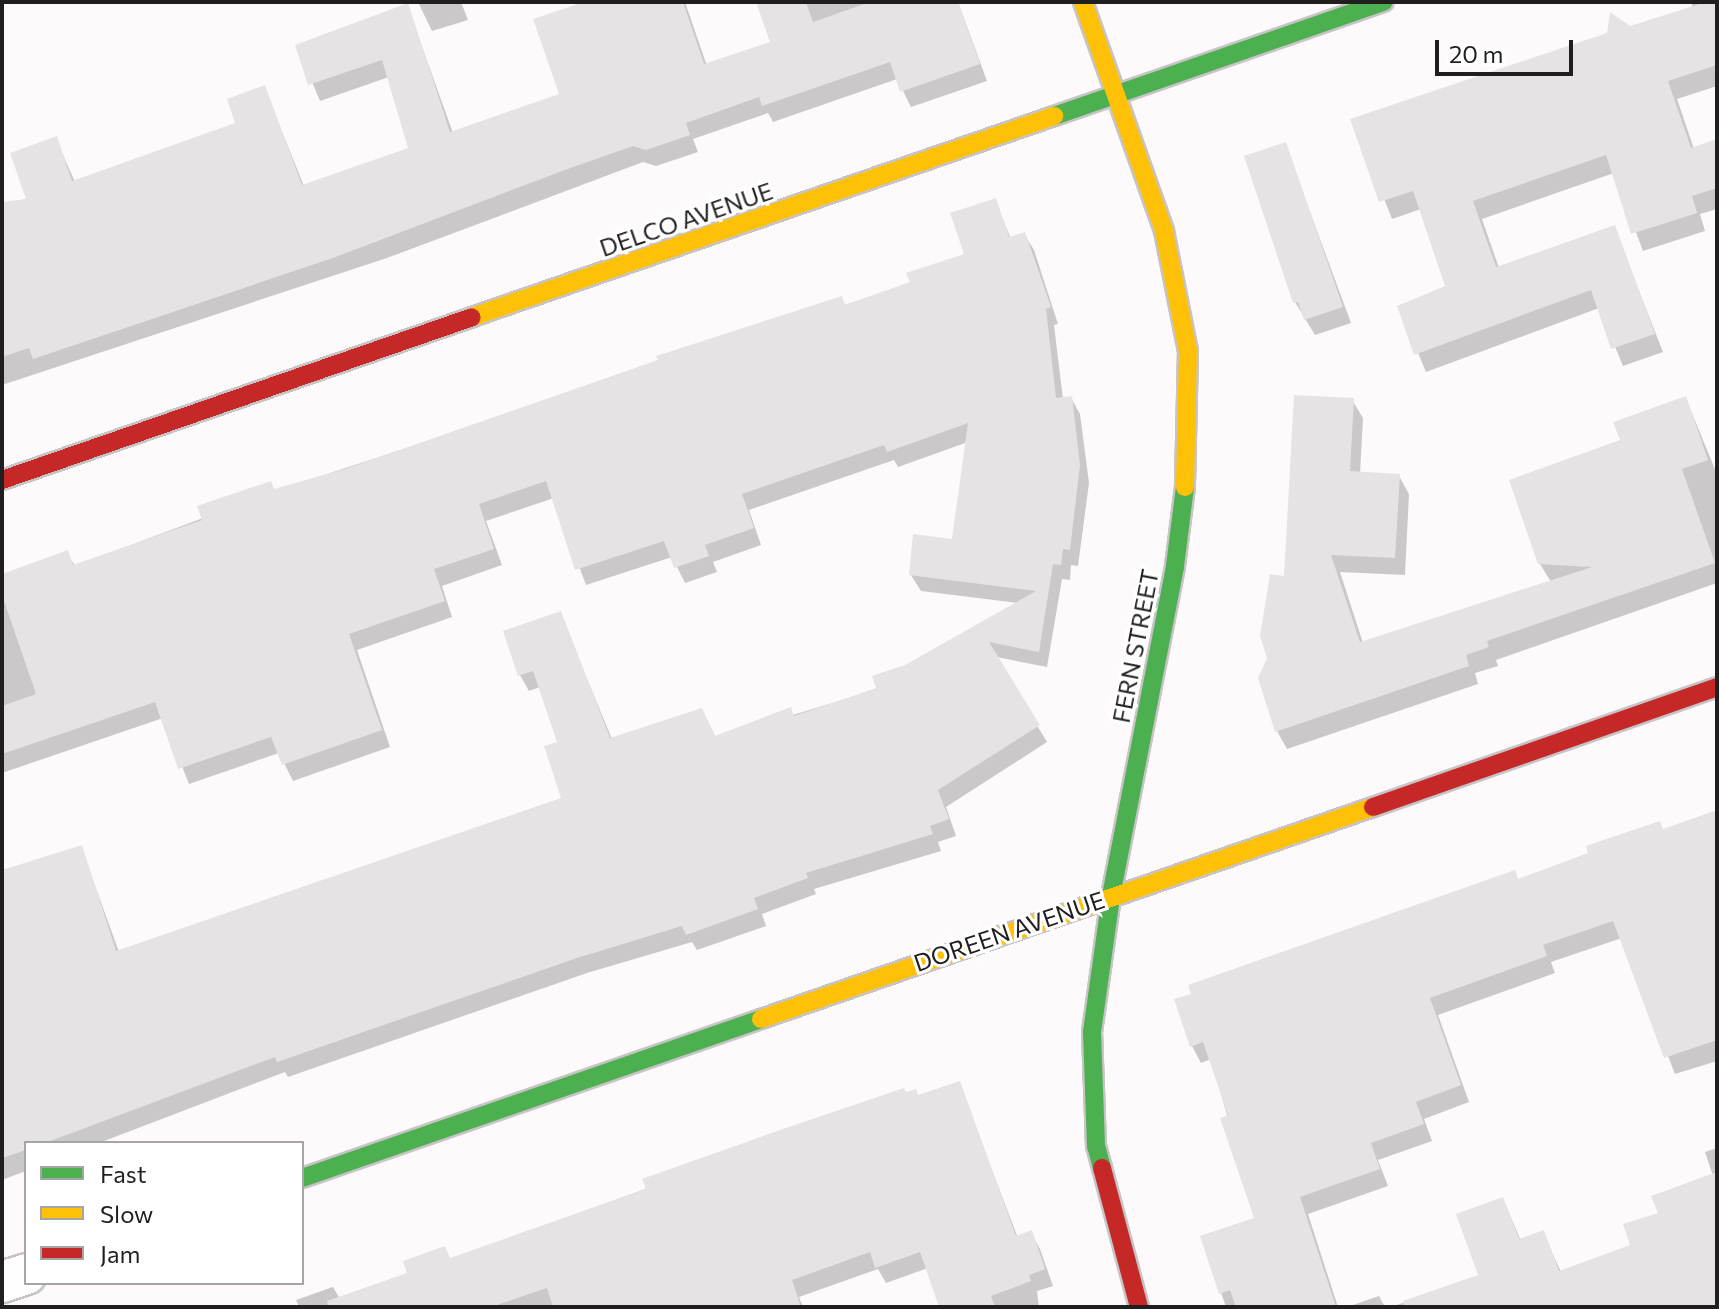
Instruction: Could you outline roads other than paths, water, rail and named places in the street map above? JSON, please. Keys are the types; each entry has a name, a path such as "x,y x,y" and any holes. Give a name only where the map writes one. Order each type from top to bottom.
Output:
{"street":[{"name":"FERN STREET","path":"1083,2 1170,261 1188,351 1188,461 1175,566 1111,896 1092,1032 1096,1146 1139,1307"},
{"name":"DELCO AVENUE","path":"2,480 1384,2"},
{"name":"DOREEN AVENUE","path":"304,1177 1717,687"},
{"path":"2,1282 24,1275"}]}
